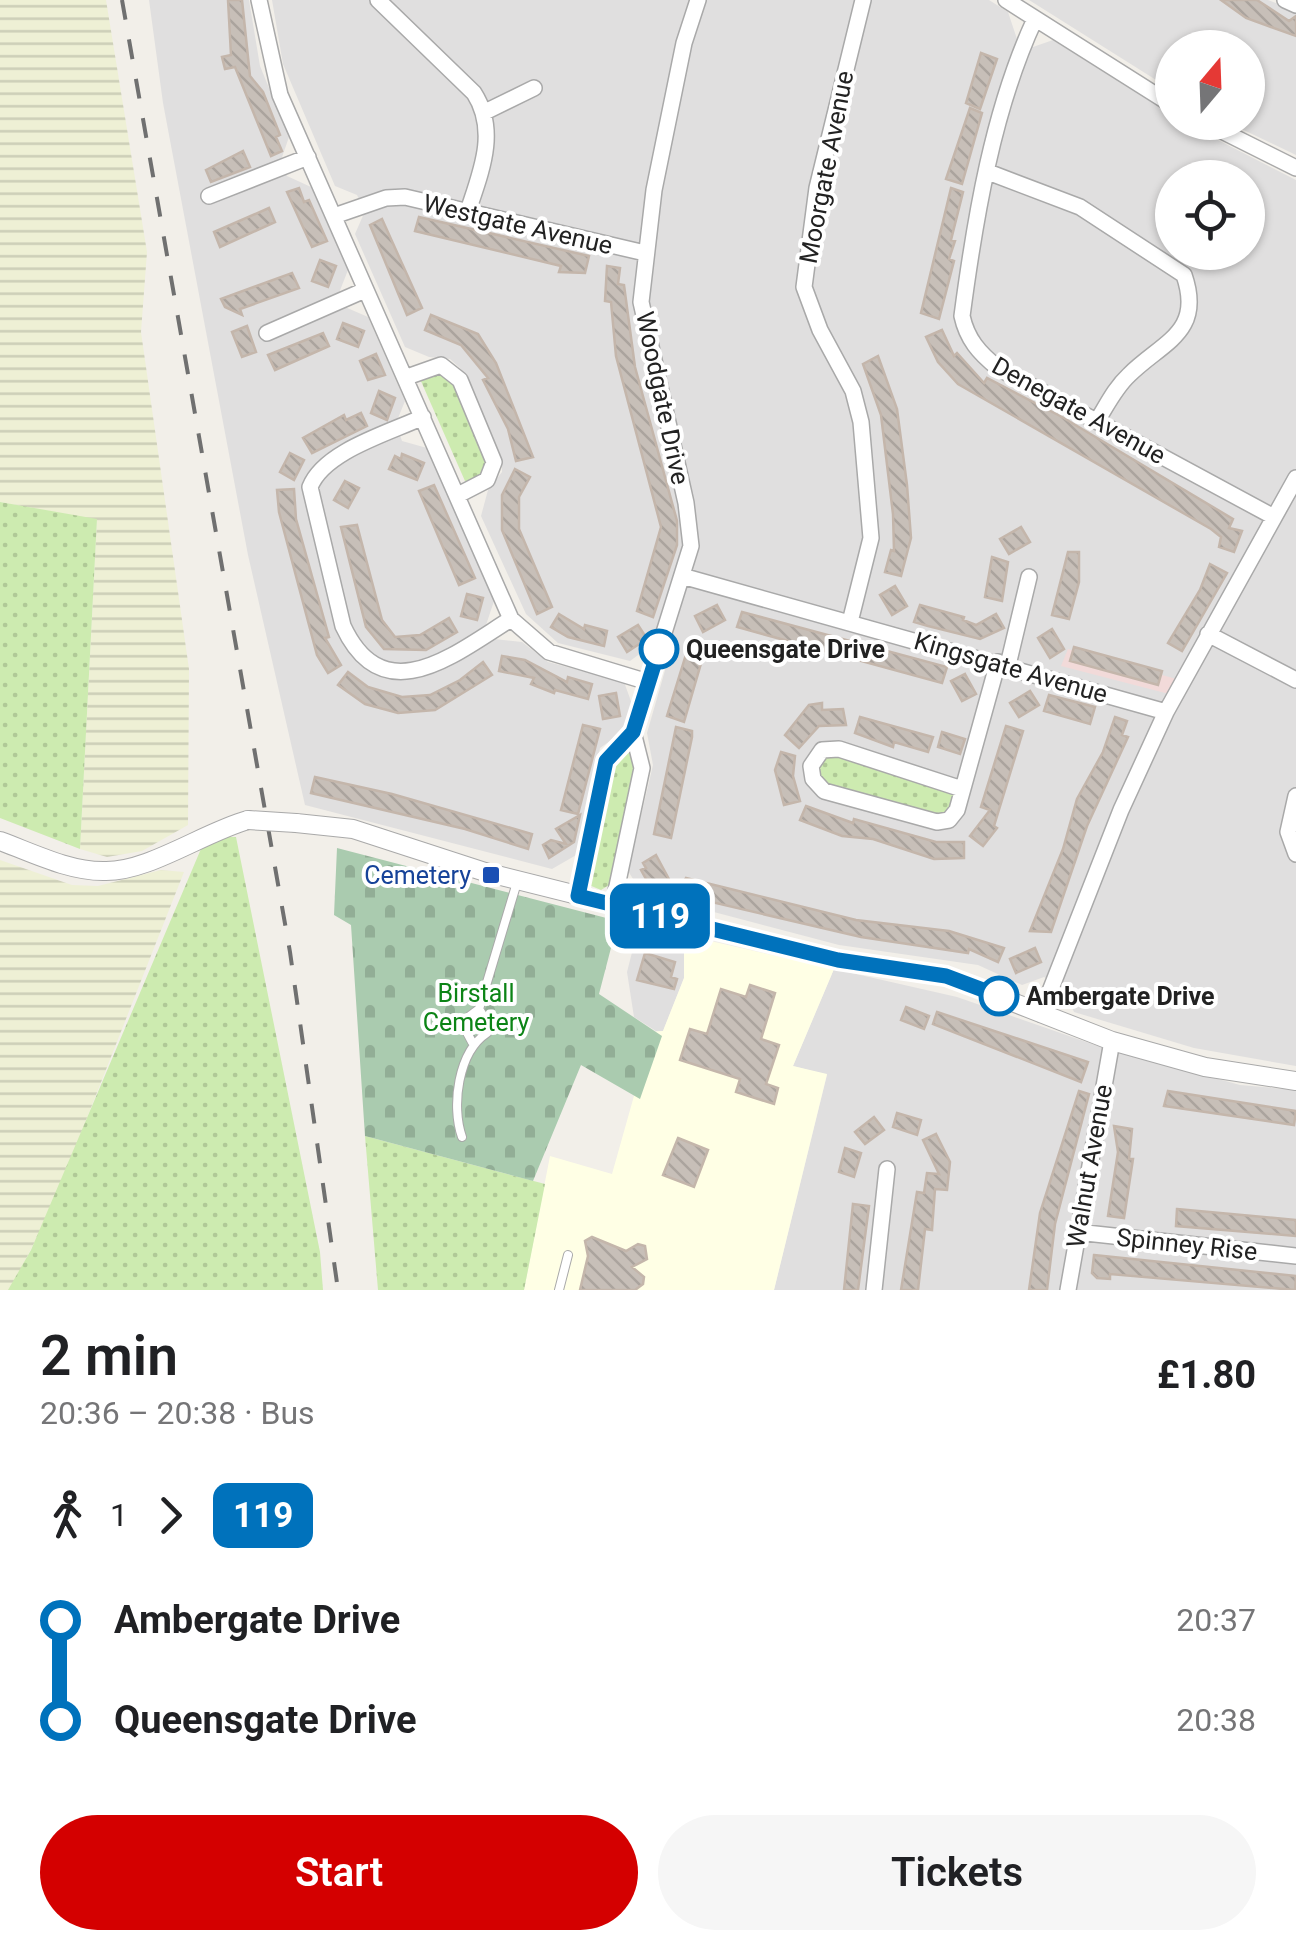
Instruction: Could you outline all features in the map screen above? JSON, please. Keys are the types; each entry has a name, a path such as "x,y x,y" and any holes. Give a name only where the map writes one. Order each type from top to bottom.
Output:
{"street":[{"path":"259,0 272,70 366,290 460,494 511,619 549,652 648,682"},
{"path":"378,0 474,94 486,112 488,130 466,214"},
{"name":"Woodgate Drive","path":"578,896 606,761 633,732 682,576 691,526 641,302 645,253 684,43 698,0"},
{"name":"Moorgate Avenue","path":"850,622 870,538 860,422 854,391 820,330 804,287 817,188 863,0"},
{"path":"1006,0 1155,94"},
{"path":"1285,0 1296,4"},
{"name":"Denegate Avenue","path":"1036,19 1015,72 988,172 962,316 966,332 982,356 998,368 1274,517"},
{"path":"486,112 535,88"},
{"path":"1240,140 1296,168"},
{"path":"209,196 308,157"},
{"path":"988,172 1035,186 1080,208 1184,275 1190,296 1180,330 1170,344 1124,380 1098,421"},
{"path":"226,190 232,209"},
{"name":"Westgate Avenue","path":"334,216 386,198 404,198 645,253"},
{"path":"266,334 283,317 366,290"},
{"path":"406,376 441,365 460,380 494,462 487,480 460,494"},
{"path":"422,416 332,461 316,472 310,487 342,626 350,642 370,662 404,674 425,670 511,619"},
{"path":"1042,1014 1121,810 1166,712 1274,517 1291,500 1296,478"},
{"path":"962,789 839,749 822,750 811,766 813,779 824,790 937,822 954,815 1030,573"},
{"name":"Kingsgate Avenue","path":"682,576 1003,663 1166,712"},
{"path":"1208,634 1296,680"},
{"name":"Woodgate Drive","path":"613,905 642,768 633,732"},
{"path":"1296,796 1288,832 1296,854"},
{"path":"0,841 70,867 106,872 136,866 214,829 248,820 353,829 613,905 838,960 946,976 1112,1041 1204,1067 1296,1080"},
{"name":"Walnut Avenue","path":"1068,1290 1112,1041"},
{"path":"874,1290 888,1169"},
{"name":"Spinney Rise","path":"1077,1232 1296,1256"}],"lane":[{"path":"462,1136 454,1115 472,1042 464,1027 467,1018 480,1009 518,880"},
{"path":"472,1042 487,1032 488,1024 480,1009"},
{"path":"559,1290 568,1255"}],"shaded area":[{"path":"0,0 106,0 147,252 141,332 189,669 188,825 142,851 107,857 80,849 97,520 0,502"},
{"path":"149,0 249,0 260,66 289,137 281,160 287,176 311,187 348,270 339,293 345,307 368,317 405,401 396,423 402,441 427,448 495,598 486,625 494,639 522,642 548,662 624,682 632,704 621,733 600,748 578,854 552,869 305,805 248,555 163,103"},
{"path":"272,0 989,0 1008,12 1017,39 1033,47 1053,40 1155,104 1155,140 1218,140 1257,160 1155,160 1155,270 1265,270 1265,164 1296,180 1296,1066 1194,1048 1074,1012 1063,989 1044,977 1022,985 978,965 839,945 642,893 628,871 653,765 647,733 670,653 649,647 630,661 558,643 526,614 481,516 488,490 502,472 502,458 460,368 450,359 429,357 405,347 355,234 365,211 357,195 335,186 283,64"},
{"path":"1029,0 1268,0 1296,11 1296,155 1265,140 1265,30 1155,30 1155,79"},
{"path":"1068,649 1180,680 1173,695 1061,666"},
{"path":"0,860 72,885 98,886 161,870 184,872 49,1214 10,1290 0,1290"},
{"path":"640,921 684,935 684,978 663,1031 656,1031 634,1017 627,972"},
{"path":"684,935 834,969 793,1066 827,1074 774,1290 524,1290 550,1156 612,1174 652,1032 663,1031 684,978"},
{"path":"834,969 957,997 1095,1045 1240,1085 1296,1090 1296,1290 774,1290 827,1075 793,1066"}],"green space":[{"path":"427,371 450,375 487,456 487,473 472,482 465,481 420,379"},
{"path":"0,502 97,519 80,849 0,818"},
{"path":"628,748 637,757 614,882 601,890 589,885 610,761"},
{"path":"822,750 962,789 949,820 824,791 813,759"},
{"path":"206,837 236,837 320,1252 323,1290 8,1290 31,1250"},
{"name":"Birstall Cemetery","path":"337,848 618,921 599,994 662,1036 640,1099 581,1065 533,1181 365,1136 351,925 334,915"},
{"path":"365,1136 545,1184 524,1290 378,1290"}],"building":[{"path":"228,0 242,0 250,76 263,92 280,135 276,137 282,151 271,156 235,67 225,69 222,57 231,55"},
{"path":"1221,0 1257,0 1289,21 1296,16 1296,36 1246,18"},
{"path":"981,53 997,59 980,109 966,103"},
{"path":"970,108 982,113 962,184 946,179"},
{"path":"243,151 250,167 211,182 206,170"},
{"path":"299,188 304,202 309,200 327,241 312,247 287,192"},
{"path":"951,188 963,192 951,240 955,241 949,259 954,261 939,319 921,313"},
{"path":"269,208 275,222 220,247 214,232"},
{"path":"419,217 589,256 585,273 559,272 561,266 415,231"},
{"path":"382,219 422,308 407,315 370,225"},
{"path":"320,260 336,266 328,287 312,281"},
{"path":"607,266 620,268 618,284 624,285 635,367 677,521 677,545 653,617 637,611 661,527 616,356 611,302 605,301"},
{"path":"292,273 299,288 240,309 242,315 225,307 221,299"},
{"path":"431,315 478,334 496,363 533,457 516,461 508,429 483,380 488,378 461,345 425,330"},
{"path":"343,323 364,331 358,347 337,339"},
{"path":"247,326 256,352 242,357 232,332"},
{"path":"942,330 954,356 957,353 984,383 987,378 1062,417 1233,519 1229,528 1242,531 1234,552 1219,547 1221,537 1211,529 958,384 938,362 926,337"},
{"path":"323,333 329,346 275,370 268,355"},
{"path":"376,354 385,375 368,380 360,361"},
{"path":"878,356 897,409 907,485 911,538 901,576 885,572 891,550 894,551 893,514 881,415 863,364"},
{"path":"379,391 395,398 387,420 371,413"},
{"path":"361,413 367,426 312,453 303,438 344,415 346,420"},
{"path":"290,453 304,460 294,480 280,472"},
{"path":"402,454 424,463 417,480 389,469 395,456 401,459"},
{"path":"515,469 530,477 519,497 519,529 552,607 537,614 502,530 502,495"},
{"path":"345,481 359,488 348,508 334,500"},
{"path":"434,485 475,578 459,585 419,491"},
{"path":"294,489 296,519 329,637 325,638 341,665 328,673 317,655 279,512 277,490"},
{"path":"357,525 382,620 395,637 420,635 449,618 457,632 426,650 384,649 366,627 341,527"},
{"path":"1021,527 1030,542 1009,554 1000,539"},
{"path":"1068,552 1079,552 1079,582 1069,619 1052,615"},
{"path":"992,557 1008,562 1002,601 985,597"},
{"path":"1210,564 1227,573 1182,651 1168,643 1200,590"},
{"path":"895,586 907,606 892,615 880,595"},
{"path":"467,594 483,598 477,620 461,616"},
{"path":"717,605 725,620 703,632 695,616"},
{"path":"920,605 964,617 963,620 976,625 996,614 1004,628 980,639 928,626 914,622"},
{"path":"742,612 947,667 942,683 737,627"},
{"path":"559,614 584,629 585,625 607,631 604,646 568,637 551,627"},
{"path":"638,625 647,639 627,652 618,637"},
{"path":"1052,629 1064,649 1050,658 1038,638"},
{"path":"1074,647 1162,671 1158,685 1070,661"},
{"path":"688,648 704,653 684,722 667,716"},
{"path":"502,656 525,660 567,682 568,677 592,684 588,699 555,690 554,693 531,684 534,678 499,671"},
{"path":"483,662 492,675 435,710 398,713 365,704 338,685 348,672 368,687 402,697 430,695 460,680"},
{"path":"965,674 976,694 962,701 951,681"},
{"path":"1030,691 1039,705 1019,717 1010,703"},
{"path":"616,693 620,716 603,719 599,696"},
{"path":"1049,695 1095,707 1090,724 1044,711"},
{"path":"822,703 822,710 843,709 846,725 819,726 799,748 785,735 809,705"},
{"path":"860,717 933,737 928,752 894,742 893,747 855,733"},
{"path":"1115,717 1127,721 1122,735 1128,737 1087,826 1051,932 1030,931 1063,849 1077,799 1103,752"},
{"path":"583,725 600,729 578,814 561,810"},
{"path":"1006,726 1023,731 994,826 997,828 983,846 970,836 990,810 981,807"},
{"path":"676,727 692,731 692,737 671,838 654,834"},
{"path":"942,732 965,739 960,754 938,747"},
{"path":"781,752 795,756 793,776 800,801 784,805 775,770"},
{"path":"315,777 392,794 532,834 528,849 465,829 311,793"},
{"path":"806,806 853,823 854,819 936,842 964,842 964,858 934,859 873,839 842,836 800,820"},
{"path":"580,815 574,842 549,858 543,845 551,840 566,844 556,829"},
{"path":"656,855 671,883 659,889 657,885 651,888 641,870 646,868 643,863"},
{"path":"686,878 856,920 949,931 1004,948 998,962 969,949 968,953 861,937 677,894"},
{"path":"1035,948 1041,962 1016,973 1010,959"},
{"path":"645,953 675,962 671,977 677,979 674,989 637,980"},
{"path":"750,985 775,993 761,1039 779,1045 766,1084 778,1088 774,1104 736,1092 740,1079 680,1060 690,1029 707,1034 721,989 746,997"},
{"path":"906,1007 929,1016 924,1029 901,1020"},
{"path":"937,1012 1088,1062 1081,1082 933,1024"},
{"path":"1079,1091 1089,1094 1055,1224 1047,1290 1029,1290 1040,1213"},
{"path":"1168,1091 1296,1111 1294,1125 1164,1106"},
{"path":"897,1113 921,1120 917,1135 893,1127"},
{"path":"874,1117 884,1130 865,1144 855,1132"},
{"path":"1114,1126 1132,1129 1129,1159 1133,1159 1124,1218 1108,1216 1118,1152"},
{"path":"936,1134 950,1162 947,1190 935,1189 932,1230 925,1229 918,1290 901,1290 917,1192 924,1193 927,1173 939,1174 923,1140"},
{"path":"678,1138 708,1150 694,1187 663,1175"},
{"path":"845,1148 861,1153 854,1177 839,1172"},
{"path":"853,1204 869,1206 858,1290 844,1290"},
{"path":"1177,1209 1296,1220 1296,1236 1176,1226"},
{"path":"592,1237 626,1251 638,1244 645,1246 647,1259 632,1267 644,1277 643,1284 635,1290 580,1290 588,1256 585,1241"},
{"path":"1094,1255 1296,1276 1295,1290 1110,1274 1110,1279 1097,1278 1092,1273"}],"railway":[{"path":"122,0 290,952 338,1290"}],"bus line":[{"name":"119","path":"659,649 633,732 612,750 606,761 578,896 838,960 946,976 999,996"}],"place":[{"name":"Queensgate Drive","path":"659,649"},
{"name":"Cemetery","path":"491,875"},
{"name":"Ambergate Drive","path":"999,996"}]}
